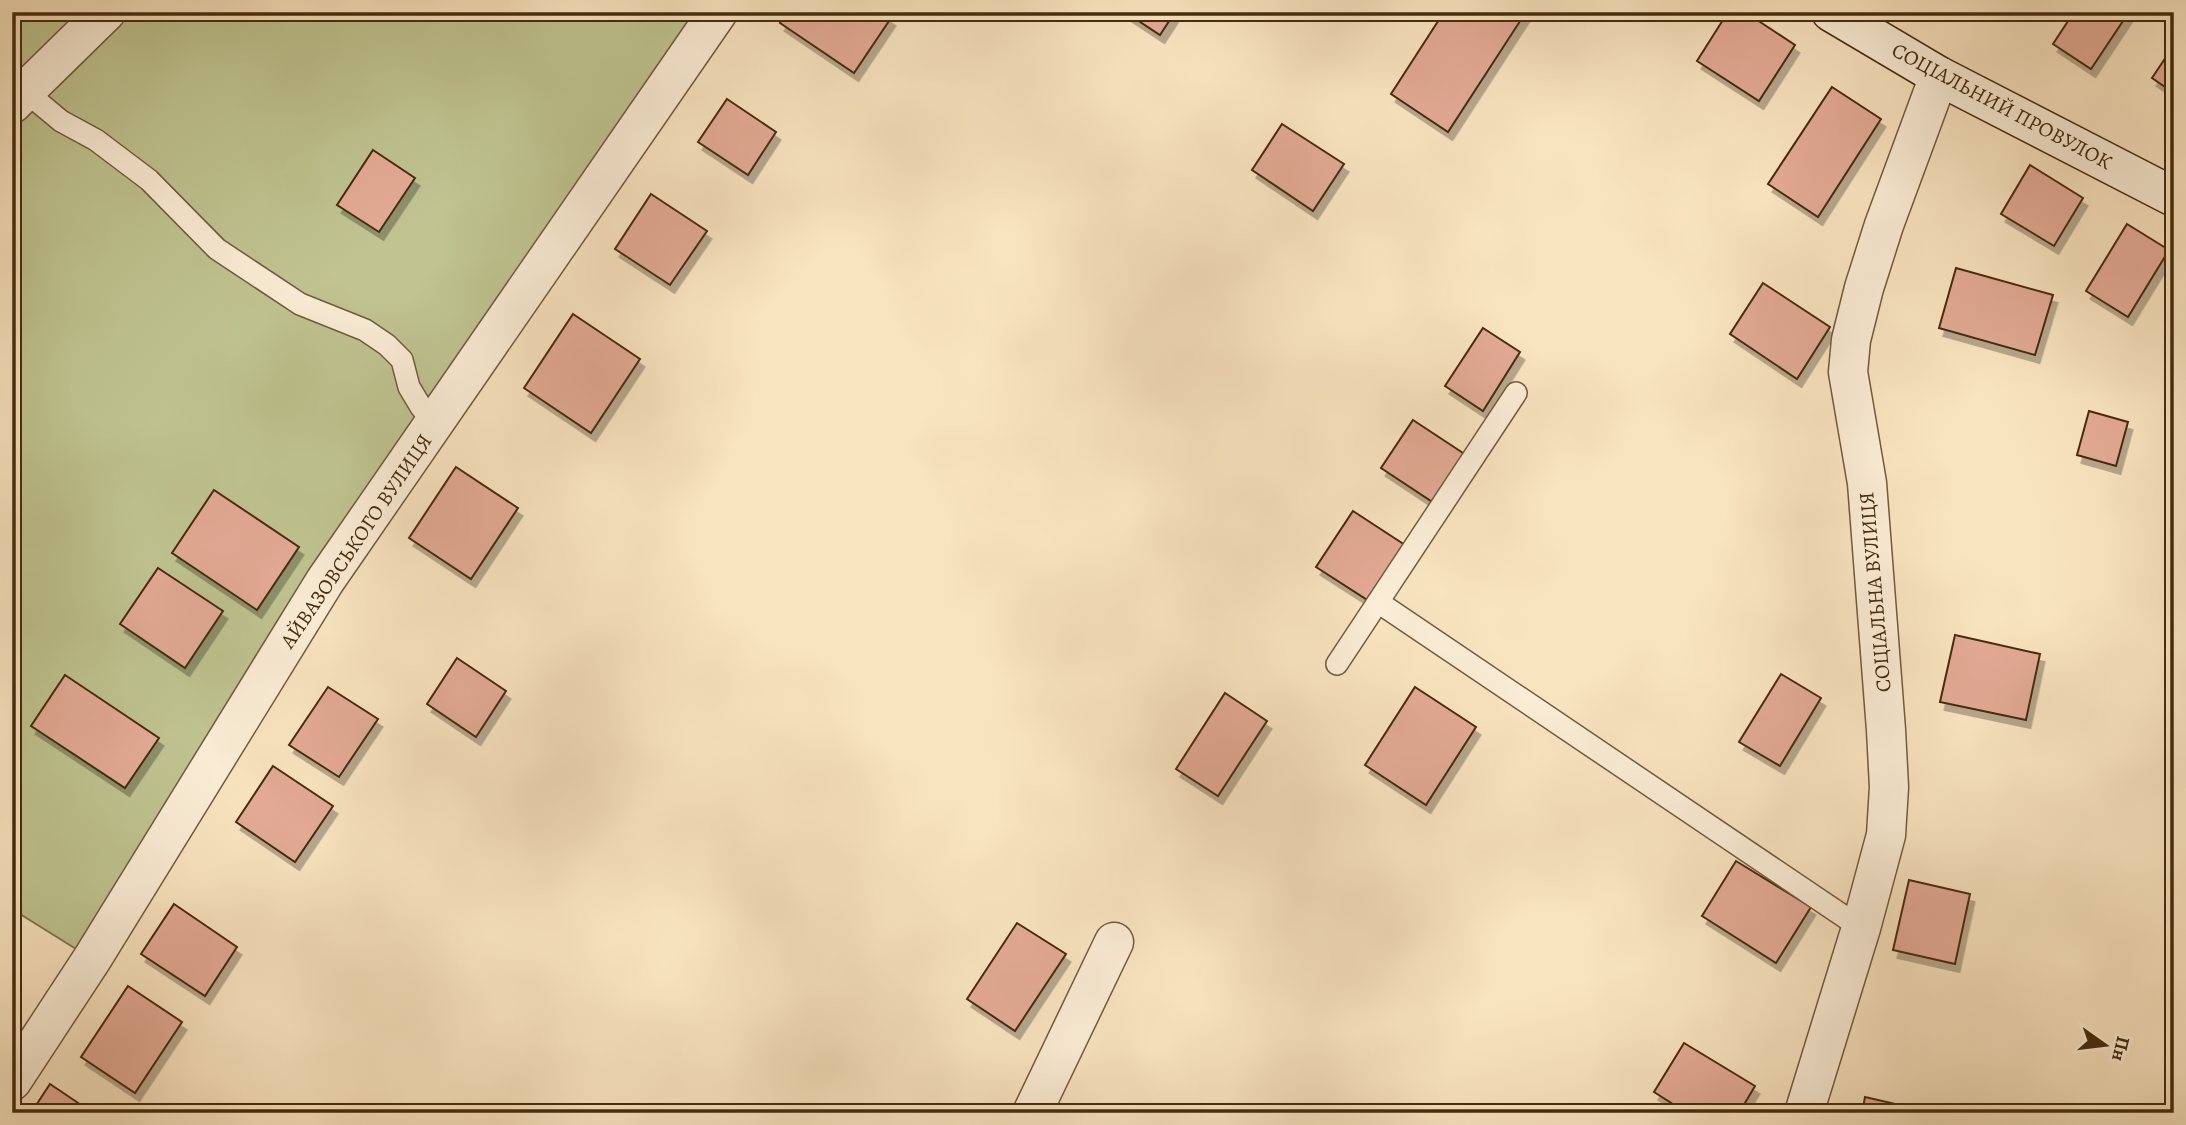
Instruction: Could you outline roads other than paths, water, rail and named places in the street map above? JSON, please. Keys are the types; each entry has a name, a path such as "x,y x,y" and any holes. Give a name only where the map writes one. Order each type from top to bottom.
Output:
{"street":[{"path":"19,98 106,12"},
{"name":"АЙВАЗОВСЬКОГО ВУЛИЦЯ","path":"12,1081 100,947 325,581 718,12"},
{"name":"СОЦІАЛЬНИЙ ПРОВУЛОК","path":"1831,12 1940,76 2174,197"},
{"name":"СОЦІАЛЬНА ВУЛИЦЯ","path":"1804,1113 1861,928 1886,835 1889,787 1867,483 1848,372 1851,340 1884,225 1940,76"},
{"path":"1032,1113 1114,942"}],"lane":[{"path":"19,98 96,140 149,180 216,249 300,304 365,330 387,345 402,360 409,387 435,424"},
{"path":"1337,663 1516,393"},
{"path":"1378,602 1861,928"}]}
